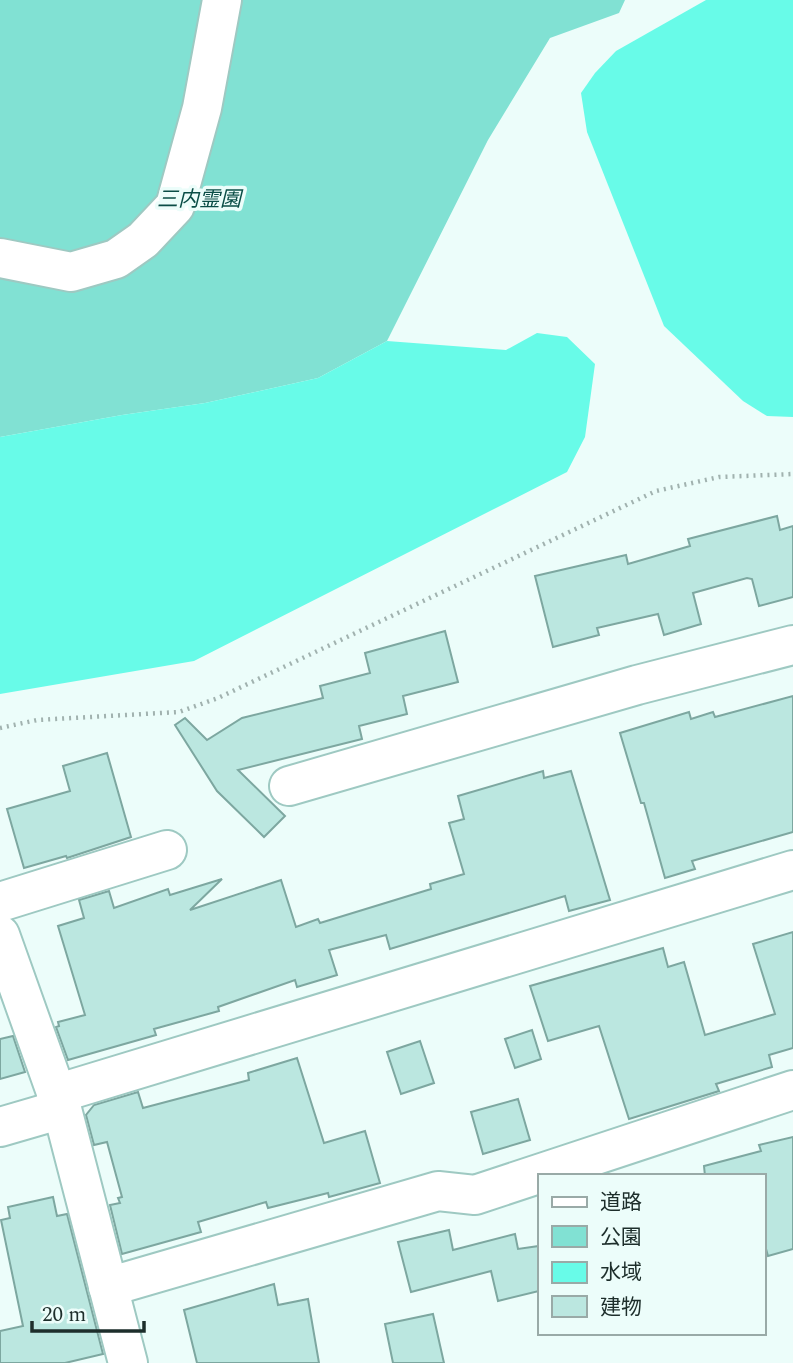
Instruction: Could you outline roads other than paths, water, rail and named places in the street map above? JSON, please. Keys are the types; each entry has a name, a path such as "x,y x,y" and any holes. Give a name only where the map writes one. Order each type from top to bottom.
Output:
{"street":[{"path":"0,258 71,272 117,259 143,240 175,206 202,108 222,0"},
{"path":"289,786 637,685 793,645"},
{"path":"0,902 167,850"},
{"path":"0,1127 59,1101 793,870"},
{"path":"0,935 59,1101 128,1363"},
{"path":"539,1174 793,1090"},
{"path":"108,1287 438,1191 475,1195 538,1174"}],"water":[{"path":"706,0 793,0 793,417 767,416 743,401 664,326 587,132 581,93 595,73 616,51"},
{"path":"537,333 567,337 595,364 585,437 567,472 194,661 0,694 0,437 205,403 318,378 387,341 506,350"}],"park label":[{"name":"三内霊園","path":"199,200"}]}
